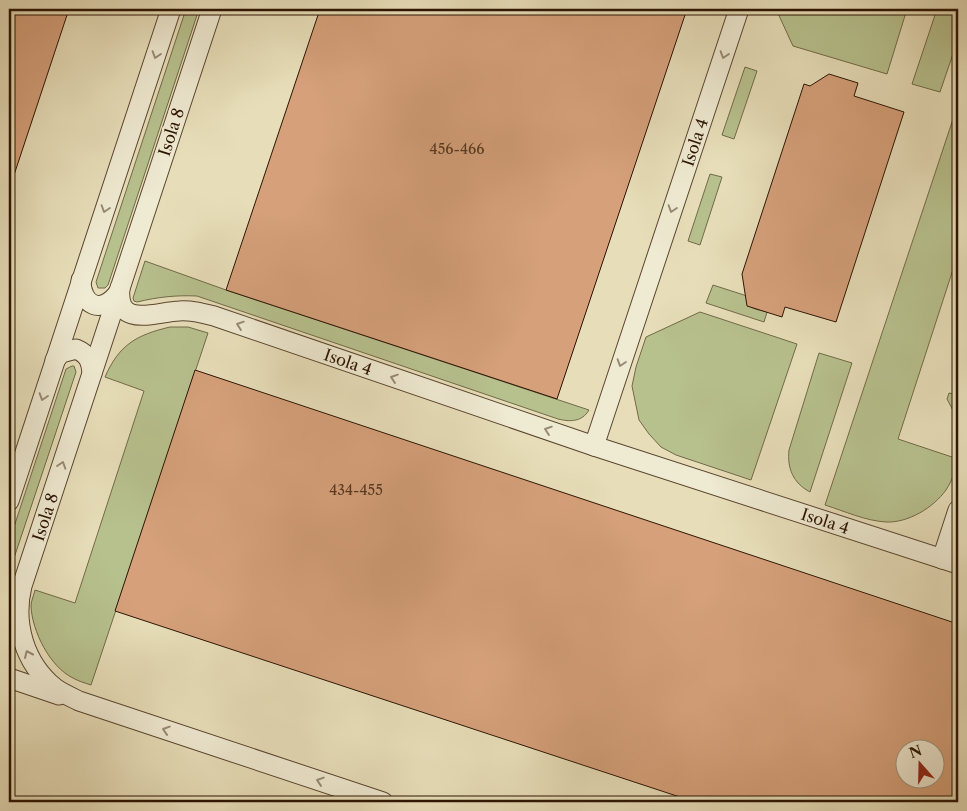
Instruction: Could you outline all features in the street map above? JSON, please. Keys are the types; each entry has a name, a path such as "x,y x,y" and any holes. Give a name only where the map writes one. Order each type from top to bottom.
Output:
{"lane":[{"path":"9,501 171,9"},
{"name":"Isola 8","path":"212,9 22,586 18,612 19,629 32,663 55,688 79,701 383,802"},
{"name":"Isola 4","path":"594,446 739,9"},
{"path":"81,280 83,295 93,305 107,304 113,300 119,290"},
{"name":"Isola 4","path":"119,290 120,301 125,309 130,314 138,317 180,311 199,312 594,446 950,562 958,510"},
{"path":"55,360 62,353 76,349 84,352 91,363 92,373"},
{"path":"9,678 79,701"}],"green space":[{"path":"186,9 199,9 108,285 105,288 98,288 96,282"},
{"path":"776,9 907,9 887,74 793,46"},
{"path":"937,9 958,9 958,39 940,92 912,84"},
{"path":"745,67 757,71 734,139 722,135"},
{"path":"958,104 958,254 898,439 958,459 958,461 952,480 946,490 941,497 927,508 911,517 894,522 871,520 825,505"},
{"path":"710,174 722,177 700,245 688,241"},
{"path":"145,261 226,290 589,410 579,419 567,421 558,419 197,296 174,296 134,301 133,298"},
{"path":"713,285 747,296 750,306 767,312 764,322 706,303"},
{"path":"700,312 797,344 751,480 676,455 661,447 639,420 632,386 646,337"},
{"path":"170,327 188,327 208,333 91,685 65,673 50,657 35,626 31,602 35,590 75,603 144,391 105,377 116,357 130,343 147,334"},
{"path":"819,353 852,363 810,492 795,480 792,474 789,463 789,450"},
{"path":"74,366 76,372 9,573 9,542 66,369"},
{"path":"949,393 958,395 958,420 947,399"}],"building":[{"path":"9,9 69,9 14,175 9,174"},
{"path":"320,9 687,9 557,399 226,290"},
{"path":"829,74 858,83 854,96 904,112 836,322 785,307 782,317 747,306 742,274 804,84 810,86"},
{"path":"195,370 958,624 958,802 695,802 115,611"}]}
